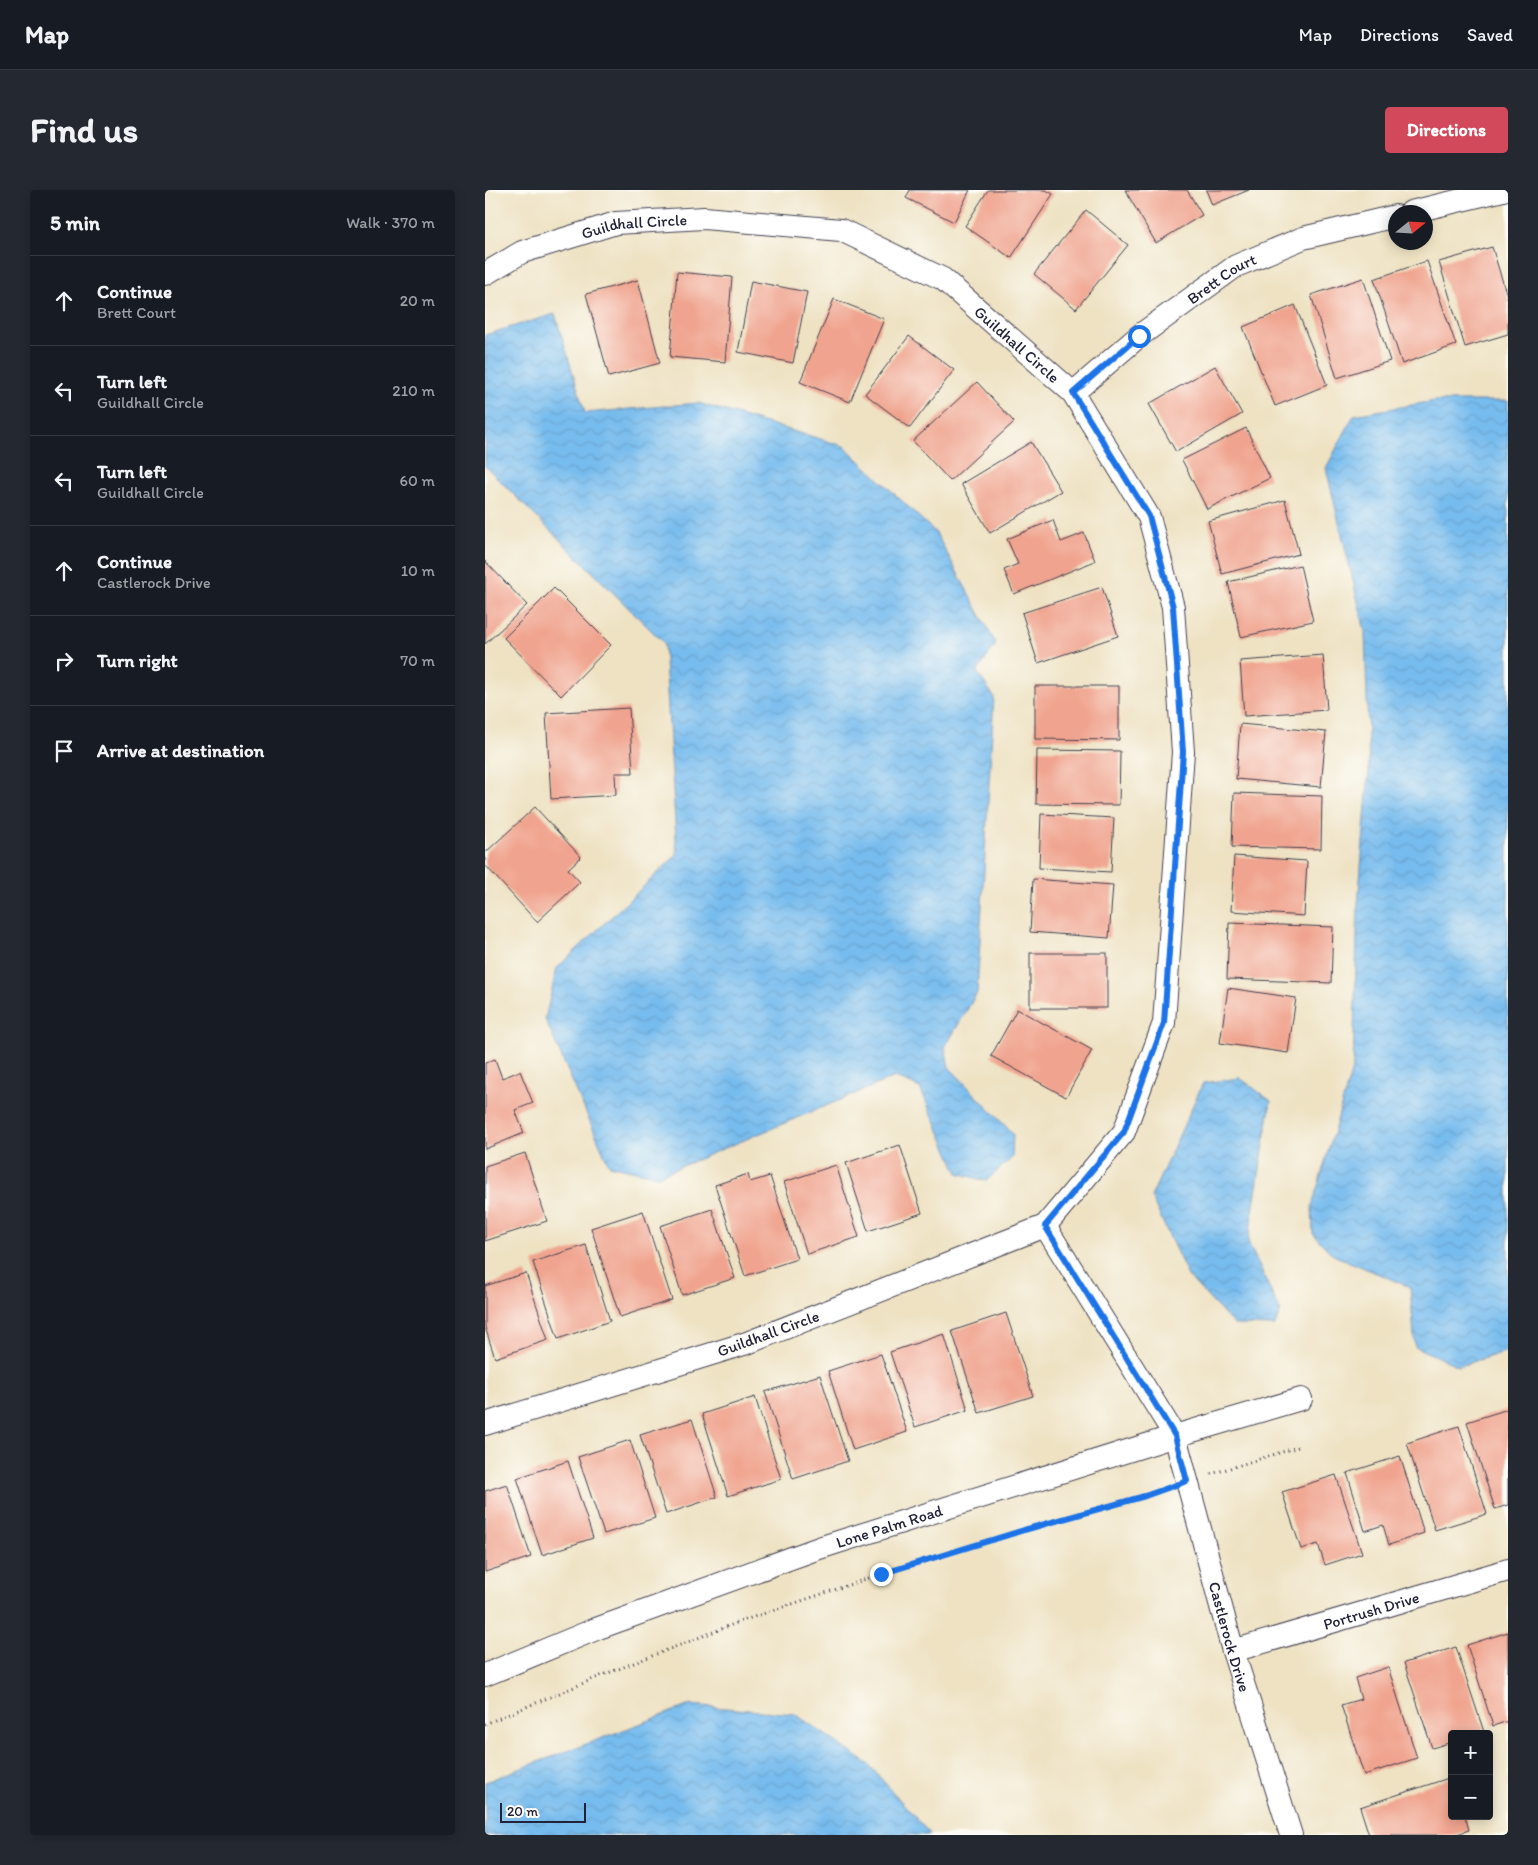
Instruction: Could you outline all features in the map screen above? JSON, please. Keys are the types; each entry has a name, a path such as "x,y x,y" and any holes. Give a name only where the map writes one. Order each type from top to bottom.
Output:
{"street":[{"path":"1433,207 1503,190"},
{"name":"Guildhall Circle","path":"485,274 522,252 616,223 704,218 841,230 943,279 1073,393 1149,516 1173,607 1183,752 1164,1023 1124,1132 1045,1226 747,1343 485,1424"},
{"name":"Brett Court","path":"1073,393 1139,336 1236,266 1303,238 1388,218"},
{"path":"1045,1226 1175,1436"},
{"name":"Lone Palm Road","path":"485,1675 597,1630 819,1548 1175,1436 1301,1399"},
{"name":"Castlerock Drive","path":"1175,1436 1233,1651 1291,1835"},
{"name":"Portrush Drive","path":"1233,1651 1508,1570"}],"path":[{"path":"485,1724 739,1622 891,1571 1024,1530 1145,1496 1298,1447"}],"water":[{"path":"555,314 585,413 698,403 844,446 936,533 996,644 977,672 994,697 977,993 945,1047 949,1067 1013,1134 1012,1158 986,1181 958,1173 920,1088 895,1077 658,1176 609,1165 545,1019 557,968 677,855 664,643 485,466 485,335"},
{"path":"1435,401 1508,401 1508,1351 1459,1366 1415,1347 1410,1287 1333,1255 1313,1234 1312,1206 1353,1066 1358,904 1369,769 1365,631 1326,468 1354,415"},
{"path":"1240,1078 1271,1101 1248,1242 1280,1311 1275,1326 1234,1325 1188,1276 1151,1197 1203,1083"},
{"path":"690,1705 795,1714 868,1764 931,1835 485,1835 485,1782"}],"building":[{"path":"910,190 970,190 954,222 906,198"},
{"path":"988,190 1046,190 1053,194 1011,258 965,226"},
{"path":"1125,190 1187,190 1202,215 1156,243"},
{"path":"1206,190 1249,190 1212,205"},
{"path":"1086,210 1128,245 1076,309 1034,274"},
{"path":"1492,247 1508,299 1508,334 1465,347 1439,262"},
{"path":"1427,261 1456,345 1402,364 1374,279"},
{"path":"677,272 732,277 725,362 670,357"},
{"path":"1363,278 1390,361 1337,378 1311,295"},
{"path":"638,280 660,363 609,377 586,294"},
{"path":"751,281 807,292 793,363 738,352"},
{"path":"834,299 884,319 850,402 800,382"},
{"path":"1295,305 1327,385 1275,406 1243,327"},
{"path":"909,336 954,370 910,428 865,394"},
{"path":"1215,366 1242,414 1176,452 1149,404"},
{"path":"977,382 1014,422 950,481 913,441"},
{"path":"1246,428 1270,478 1207,509 1182,460"},
{"path":"1031,442 1061,491 990,533 961,484"},
{"path":"1285,500 1299,554 1222,574 1208,521"},
{"path":"1053,520 1061,542 1084,533 1095,561 1014,594 1004,570 1018,564 1007,539"},
{"path":"485,561 527,605 485,644"},
{"path":"1300,565 1313,621 1241,637 1228,582"},
{"path":"1102,587 1118,636 1038,663 1022,613"},
{"path":"554,588 611,645 561,696 504,638"},
{"path":"1323,655 1327,710 1244,716 1240,661"},
{"path":"1035,686 1119,686 1119,740 1035,739"},
{"path":"629,708 633,773 615,773 616,795 551,799 546,713"},
{"path":"1240,724 1326,732 1321,787 1236,779"},
{"path":"1037,750 1120,751 1119,805 1036,804"},
{"path":"1234,793 1322,796 1321,849 1232,847"},
{"path":"535,807 581,857 568,869 580,882 537,922 485,865 485,853"},
{"path":"1041,814 1114,818 1111,872 1039,868"},
{"path":"1234,856 1307,861 1304,916 1231,911"},
{"path":"1033,879 1113,885 1109,938 1030,932"},
{"path":"1229,923 1333,927 1331,983 1227,979"},
{"path":"1030,953 1107,953 1107,1008 1030,1008"},
{"path":"1228,988 1296,998 1288,1053 1220,1043"},
{"path":"1017,1009 1092,1050 1066,1097 991,1056"},
{"path":"495,1059 502,1078 520,1071 533,1103 515,1110 524,1133 485,1149 485,1063"},
{"path":"900,1145 922,1213 868,1231 846,1163"},
{"path":"525,1153 547,1221 485,1241 485,1166"},
{"path":"836,1165 859,1237 807,1254 784,1182"},
{"path":"748,1174 750,1182 770,1176 797,1259 745,1276 715,1185"},
{"path":"712,1209 735,1278 682,1295 660,1226"},
{"path":"643,1211 672,1300 620,1317 591,1228"},
{"path":"586,1245 610,1321 558,1339 533,1262"},
{"path":"526,1273 548,1340 495,1358 485,1327 485,1286"},
{"path":"1006,1313 1033,1396 979,1413 952,1331"},
{"path":"944,1334 968,1410 915,1427 890,1352"},
{"path":"881,1354 907,1432 853,1450 828,1371"},
{"path":"820,1375 848,1461 793,1479 765,1392"},
{"path":"755,1397 781,1479 728,1496 702,1414"},
{"path":"1508,1409 1508,1505 1495,1509 1467,1422"},
{"path":"692,1419 717,1497 666,1514 640,1435"},
{"path":"1459,1426 1487,1514 1435,1530 1407,1443"},
{"path":"630,1440 655,1518 604,1534 578,1457"},
{"path":"1400,1456 1424,1533 1389,1545 1383,1525 1365,1531 1347,1473"},
{"path":"568,1461 593,1538 542,1555 517,1478"},
{"path":"1336,1475 1362,1553 1325,1565 1318,1544 1301,1549 1282,1492"},
{"path":"507,1484 531,1557 485,1572 485,1491"},
{"path":"1508,1632 1508,1721 1493,1726 1467,1645"},
{"path":"1456,1647 1483,1730 1448,1730 1448,1743 1432,1748 1404,1663"},
{"path":"1388,1667 1417,1758 1364,1775 1341,1705 1361,1699 1355,1678"},
{"path":"1448,1778 1448,1820 1466,1820 1469,1830 1454,1835 1369,1835 1360,1807"}],"route":[{"path":"881,1574 1024,1530 1145,1496 1187,1481 1175,1436 1045,1226 1124,1132 1164,1023 1183,752 1173,607 1149,516 1073,393 1139,336"}]}
